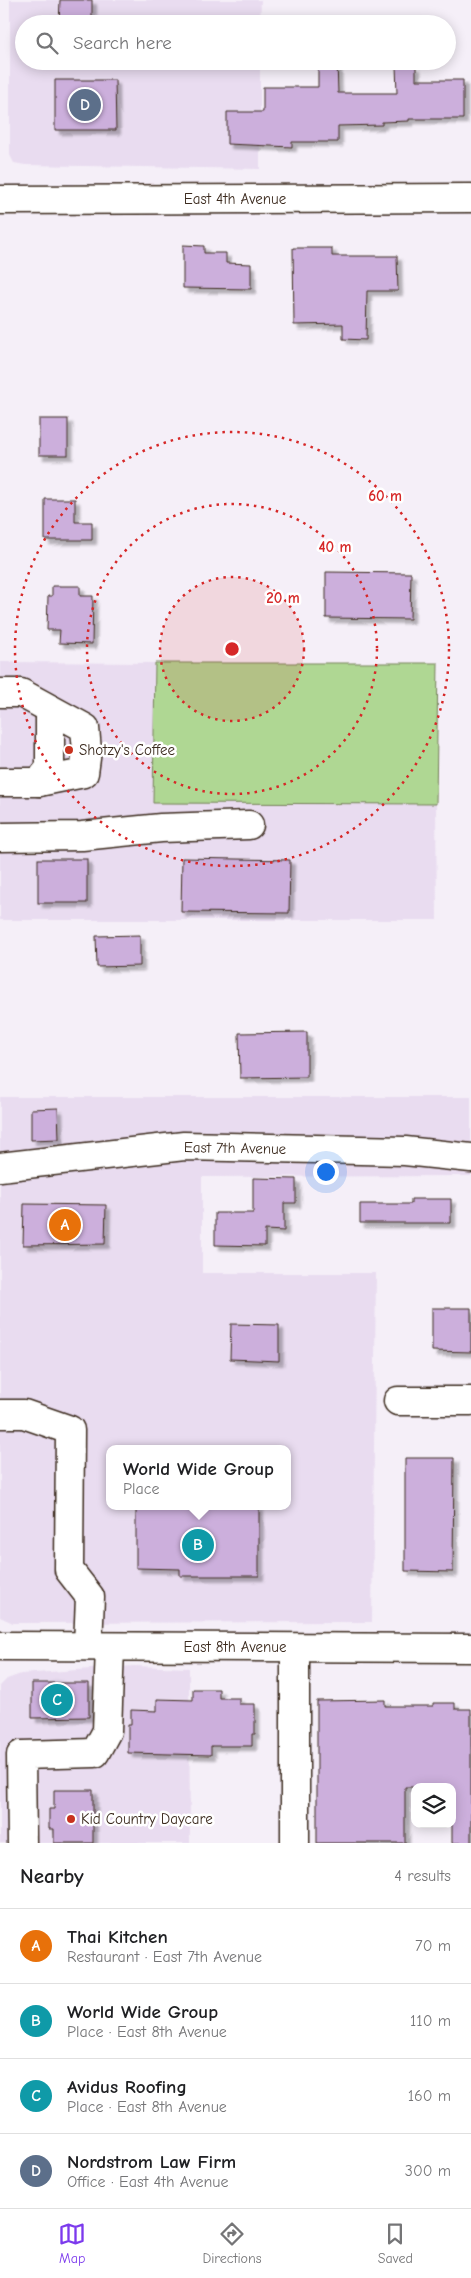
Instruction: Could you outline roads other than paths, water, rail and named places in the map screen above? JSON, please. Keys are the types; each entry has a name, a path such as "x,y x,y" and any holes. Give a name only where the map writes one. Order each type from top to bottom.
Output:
{"street":[{"name":"East 4th Avenue","path":"0,200 471,198"},
{"path":"0,692 21,693 85,728 87,751 84,773 39,782 0,782"},
{"path":"39,782 50,768 50,710"},
{"path":"0,838 82,836 161,828 249,825"},
{"name":"East 7th Avenue","path":"0,1167 184,1146 405,1151 471,1158"},
{"path":"398,1400 471,1401"},
{"path":"0,1414 24,1414 70,1430 69,1570 90,1596 99,1647 108,1731 95,1754 21,1755 22,1843"},
{"name":"East 8th Avenue","path":"0,1646 471,1648"},
{"path":"295,1648 295,1843"}],"place":[{"name":"Nordstrom Law Firm","path":"85,105"},
{"name":"Shotzy's Coffee","path":"69,750"},
{"name":"Thai Kitchen","path":"65,1225"},
{"name":"World Wide Group","path":"198,1545"},
{"name":"Avidus Roofing","path":"57,1700"},
{"name":"Kid Country Daycare","path":"71,1819"}]}
